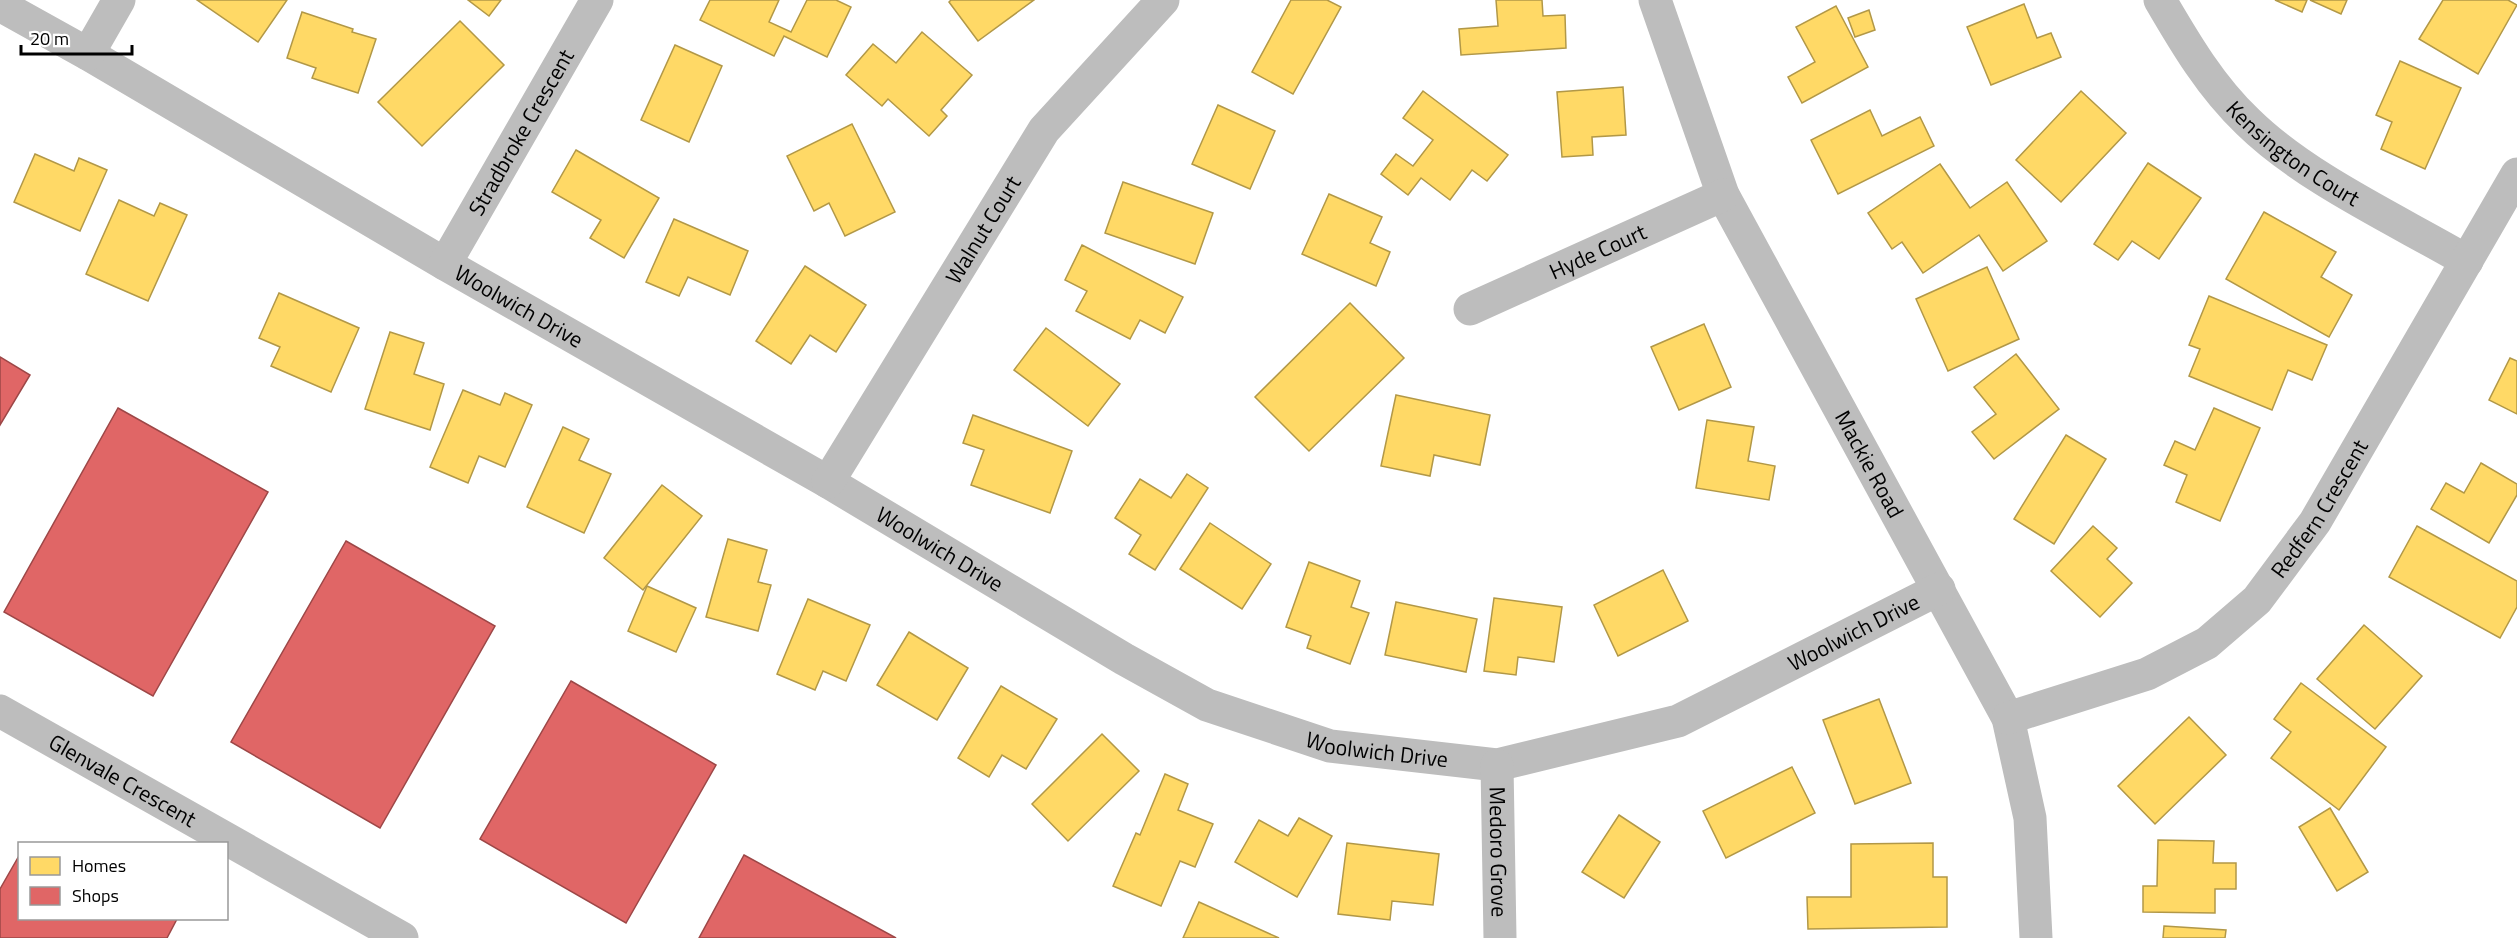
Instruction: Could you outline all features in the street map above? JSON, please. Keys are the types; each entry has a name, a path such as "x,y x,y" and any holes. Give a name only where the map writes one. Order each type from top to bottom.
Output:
{"street":[{"path":"88,54 119,0"},
{"name":"Stradbroke Crescent","path":"445,264 597,0"},
{"name":"Walnut Court","path":"828,482 1044,130 1163,0"},
{"name":"Mackie Road","path":"1655,0 1723,195 2008,718 2030,818 2036,938"},
{"name":"Kensington Court","path":"2160,0 2203,70 2247,121 2271,142 2332,183 2467,261"},
{"name":"Woolwich Drive","path":"0,5 88,54 445,264 828,482 1124,659 1207,705 1330,746 1497,765 1678,721 1939,589"},
{"name":"Redfern Crescent","path":"2008,718 2147,674 2207,642 2257,600 2314,522 2517,174"},
{"name":"Hyde Court","path":"1470,309 1723,195"},
{"name":"Glenvale Crescent","path":"0,711 402,938"},
{"name":"Medoro Grove","path":"1497,765 1500,938"}],"building: Homes":[{"path":"197,0 287,0 258,42"},
{"path":"468,0 501,0 489,16"},
{"path":"710,0 779,0 769,22 791,32 807,0 836,0 851,7 827,57 784,36 774,56 700,20"},
{"path":"951,0 1034,0 978,41 949,2"},
{"path":"1291,0 1327,0 1341,7 1293,94 1252,72"},
{"path":"1496,0 1542,0 1543,16 1565,15 1566,48 1461,55 1459,29 1498,26"},
{"path":"2275,0 2307,0 2302,12"},
{"path":"2310,0 2347,0 2341,14"},
{"path":"2443,0 2508,0 2517,5 2478,74 2419,39"},
{"path":"2024,4 2037,38 2051,33 2061,57 1991,85 1967,27"},
{"path":"1836,6 1868,67 1802,103 1788,77 1815,62 1796,27"},
{"path":"1869,10 1875,30 1855,37 1848,18"},
{"path":"302,12 376,39 358,93 312,78 316,68 287,58"},
{"path":"460,21 504,65 422,146 378,102"},
{"path":"922,32 972,75 941,110 947,116 929,136 888,99 882,106 846,75 873,44 896,63"},
{"path":"675,45 722,66 689,142 641,120"},
{"path":"2400,61 2461,88 2425,169 2381,149 2392,122 2376,115"},
{"path":"1623,87 1626,135 1592,137 1593,155 1562,157 1557,92"},
{"path":"1423,91 1508,155 1487,181 1472,170 1450,200 1421,178 1408,195 1381,174 1396,154 1413,166 1433,140 1403,118"},
{"path":"2081,91 2126,133 2061,202 2016,160"},
{"path":"1218,105 1275,131 1250,189 1192,164"},
{"path":"1870,110 1882,136 1920,117 1934,146 1838,194 1811,140"},
{"path":"852,124 895,212 845,236 829,203 814,211 787,156"},
{"path":"576,150 659,198 624,258 590,238 601,220 552,192"},
{"path":"35,154 74,171 79,158 107,170 80,231 14,202"},
{"path":"2148,163 2201,198 2159,259 2132,241 2118,260 2094,244"},
{"path":"1940,164 1970,208 2007,182 2047,241 2003,271 1979,235 1923,273 1902,242 1892,249 1868,213"},
{"path":"1123,182 1213,213 1195,264 1105,233"},
{"path":"1329,194 1382,217 1370,243 1390,252 1376,286 1302,254"},
{"path":"119,200 154,216 160,203 187,215 148,301 86,274"},
{"path":"2264,212 2336,252 2321,277 2352,295 2329,337 2226,279"},
{"path":"674,219 748,251 730,295 688,277 679,296 646,282"},
{"path":"1082,245 1183,297 1165,333 1140,320 1130,339 1076,311 1087,291 1065,280"},
{"path":"805,266 866,305 836,352 810,335 791,364 756,341"},
{"path":"1987,267 2019,339 1948,371 1916,299"},
{"path":"279,293 359,328 331,392 271,366 280,347 259,338"},
{"path":"2209,296 2327,345 2312,380 2288,370 2272,410 2189,376 2200,349 2189,345"},
{"path":"1350,303 1404,358 1309,451 1255,397"},
{"path":"1704,324 1731,387 1679,410 1651,347"},
{"path":"1046,328 1120,384 1088,426 1014,370"},
{"path":"390,332 424,343 414,374 444,384 430,430 365,409"},
{"path":"2016,354 2059,409 1994,459 1972,432 1996,414 1974,387"},
{"path":"2510,358 2517,361 2517,414 2489,400"},
{"path":"463,390 500,405 505,393 532,405 505,467 479,456 468,483 430,467"},
{"path":"1396,395 1490,415 1480,465 1434,455 1430,476 1381,466"},
{"path":"2214,408 2260,428 2220,521 2176,502 2187,475 2164,465 2175,441 2195,450"},
{"path":"973,415 1072,451 1050,513 971,485 984,450 963,443"},
{"path":"1707,420 1754,427 1748,461 1775,466 1769,500 1696,488"},
{"path":"563,427 589,439 579,460 611,474 584,533 527,507"},
{"path":"2066,435 2106,459 2054,544 2014,519"},
{"path":"2481,463 2517,484 2517,495 2489,543 2431,509 2446,483 2464,493"},
{"path":"1187,474 1208,488 1155,570 1129,554 1141,535 1115,518 1140,479 1171,498"},
{"path":"662,485 702,516 643,590 604,558"},
{"path":"1210,523 1271,564 1242,609 1180,569"},
{"path":"2093,526 2117,548 2107,559 2132,583 2100,617 2051,571"},
{"path":"2417,526 2517,581 2517,607 2500,638 2389,577"},
{"path":"728,539 767,550 758,582 771,585 758,631 706,617"},
{"path":"1309,562 1360,581 1351,607 1369,613 1350,664 1307,648 1311,636 1286,627"},
{"path":"1663,570 1688,621 1618,656 1594,605"},
{"path":"647,586 696,608 676,652 628,631"},
{"path":"1494,598 1562,607 1554,662 1518,657 1516,675 1484,671"},
{"path":"808,599 870,625 846,681 823,671 815,690 777,674"},
{"path":"1396,602 1477,619 1466,672 1385,655"},
{"path":"2364,625 2422,676 2375,729 2317,679"},
{"path":"909,632 968,668 937,720 877,685"},
{"path":"2301,683 2386,747 2339,810 2271,758 2291,732 2274,719"},
{"path":"1001,686 1057,719 1026,769 1002,755 989,777 958,758"},
{"path":"1879,699 1911,783 1855,804 1823,720"},
{"path":"2189,717 2226,755 2155,824 2118,786"},
{"path":"1102,734 1139,771 1068,841 1032,804"},
{"path":"1792,767 1815,813 1726,858 1703,811"},
{"path":"1165,774 1188,784 1178,810 1213,824 1195,867 1180,861 1161,906 1113,886 1136,833 1140,835"},
{"path":"2330,808 2368,872 2337,891 2299,827"},
{"path":"1619,815 1660,842 1624,898 1582,872"},
{"path":"1299,818 1332,836 1297,897 1235,862 1259,820 1288,836"},
{"path":"2158,840 2214,841 2213,863 2236,863 2236,889 2215,889 2215,913 2143,912 2143,886 2157,886"},
{"path":"1347,843 1439,854 1433,905 1392,901 1390,920 1338,914"},
{"path":"1933,843 1933,877 1947,877 1947,927 1808,929 1807,897 1851,897 1851,844"},
{"path":"1199,902 1279,938 1183,938"},
{"path":"2164,926 2226,930 2225,938 2163,938"}],"building: Shops":[{"path":"0,357 30,375 0,425"},
{"path":"118,408 268,492 153,696 4,612"},
{"path":"346,541 495,626 380,828 231,742"},
{"path":"571,681 716,765 626,923 480,839"},
{"path":"744,855 896,938 699,938"},
{"path":"18,858 18,920 176,920 167,938 0,938 0,889"}]}
